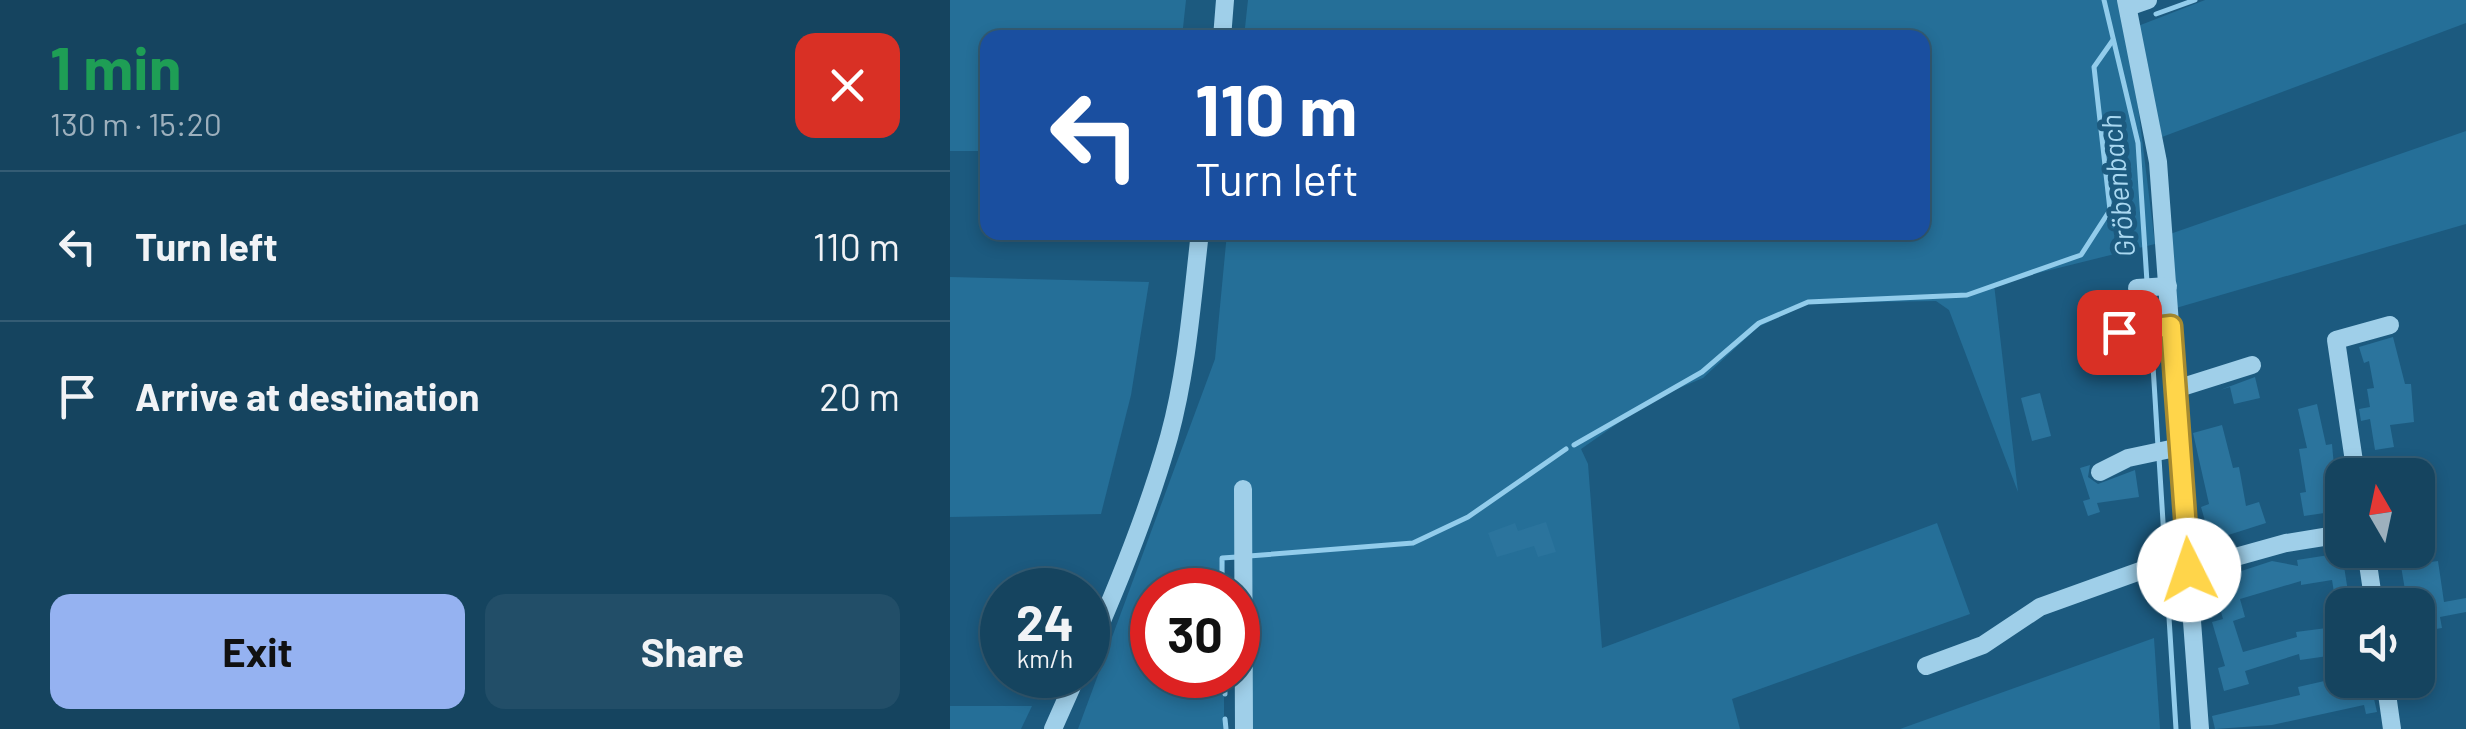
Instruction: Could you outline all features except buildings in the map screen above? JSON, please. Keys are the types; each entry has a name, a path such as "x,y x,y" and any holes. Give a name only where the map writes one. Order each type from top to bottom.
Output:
{"street":[{"path":"1223,30 1225,0"},
{"path":"2148,0 2127,4 2158,162 2164,286 2156,327 2176,389 2165,450 2184,564 2200,729"},
{"path":"1110,604 1169,436 1186,354 1199,240"},
{"path":"2137,288 2164,286"},
{"path":"2353,458 2336,340 2390,325"},
{"path":"2119,332 2156,327"},
{"path":"2176,389 2252,365"},
{"path":"2100,472 2165,450"},
{"path":"1243,489 1244,729"},
{"path":"1926,666 1983,646 2040,607 2154,566 2184,564 2325,537"},
{"path":"1053,729 1067,698"},
{"path":"2388,698 2392,729"}],"shaded area":[{"path":"950,0 1186,0 1183,30 980,30 980,151 950,151"},
{"path":"1248,0 2118,0 2136,90 2155,244 1994,284 2018,492 1949,310 1936,301 1809,303 1758,327 1703,378 1651,400 1581,449 1588,464 1602,648 1937,523 1970,614 1732,699 1740,729 1247,729 1248,698 1260,698 1260,568 1252,568 1252,560 1225,559 1225,568 1138,568 1215,359 1226,240 1930,240 1930,30 1245,30"},
{"path":"2205,0 2466,0 2466,23 2162,137 2138,26"},
{"path":"2466,131 2466,224 2176,308 2170,234"},
{"path":"950,277 1149,282 1131,395 1101,514 950,517"},
{"path":"1130,589 1130,698 1224,698 1224,729 1078,729 1089,698 1110,698 1110,643"},
{"path":"2154,638 2160,729 1900,729"},
{"path":"950,706 1032,706 1021,729 950,729"}],"waterway":[{"name":"Gröbenbach","path":"2104,0 2138,143 2147,282"},
{"path":"2156,14 2195,0"},
{"path":"1574,445 1702,372 1759,323 1808,302 1967,295 2081,255 2110,210 2094,67 2113,40"},
{"name":"Gröbenbach","path":"2148,293 2150,322"},
{"name":"Gröbenbach","path":"2151,333 2158,447"},
{"path":"1249,556 1413,543 1468,517 1566,449"},
{"name":"Gröbenbach","path":"2159,458 2176,729"},
{"path":"1222,568 1222,558 1237,557"},
{"path":"1225,719 1226,729"}],"route":[{"path":"2119,332 2171,326 2189,570"}]}
